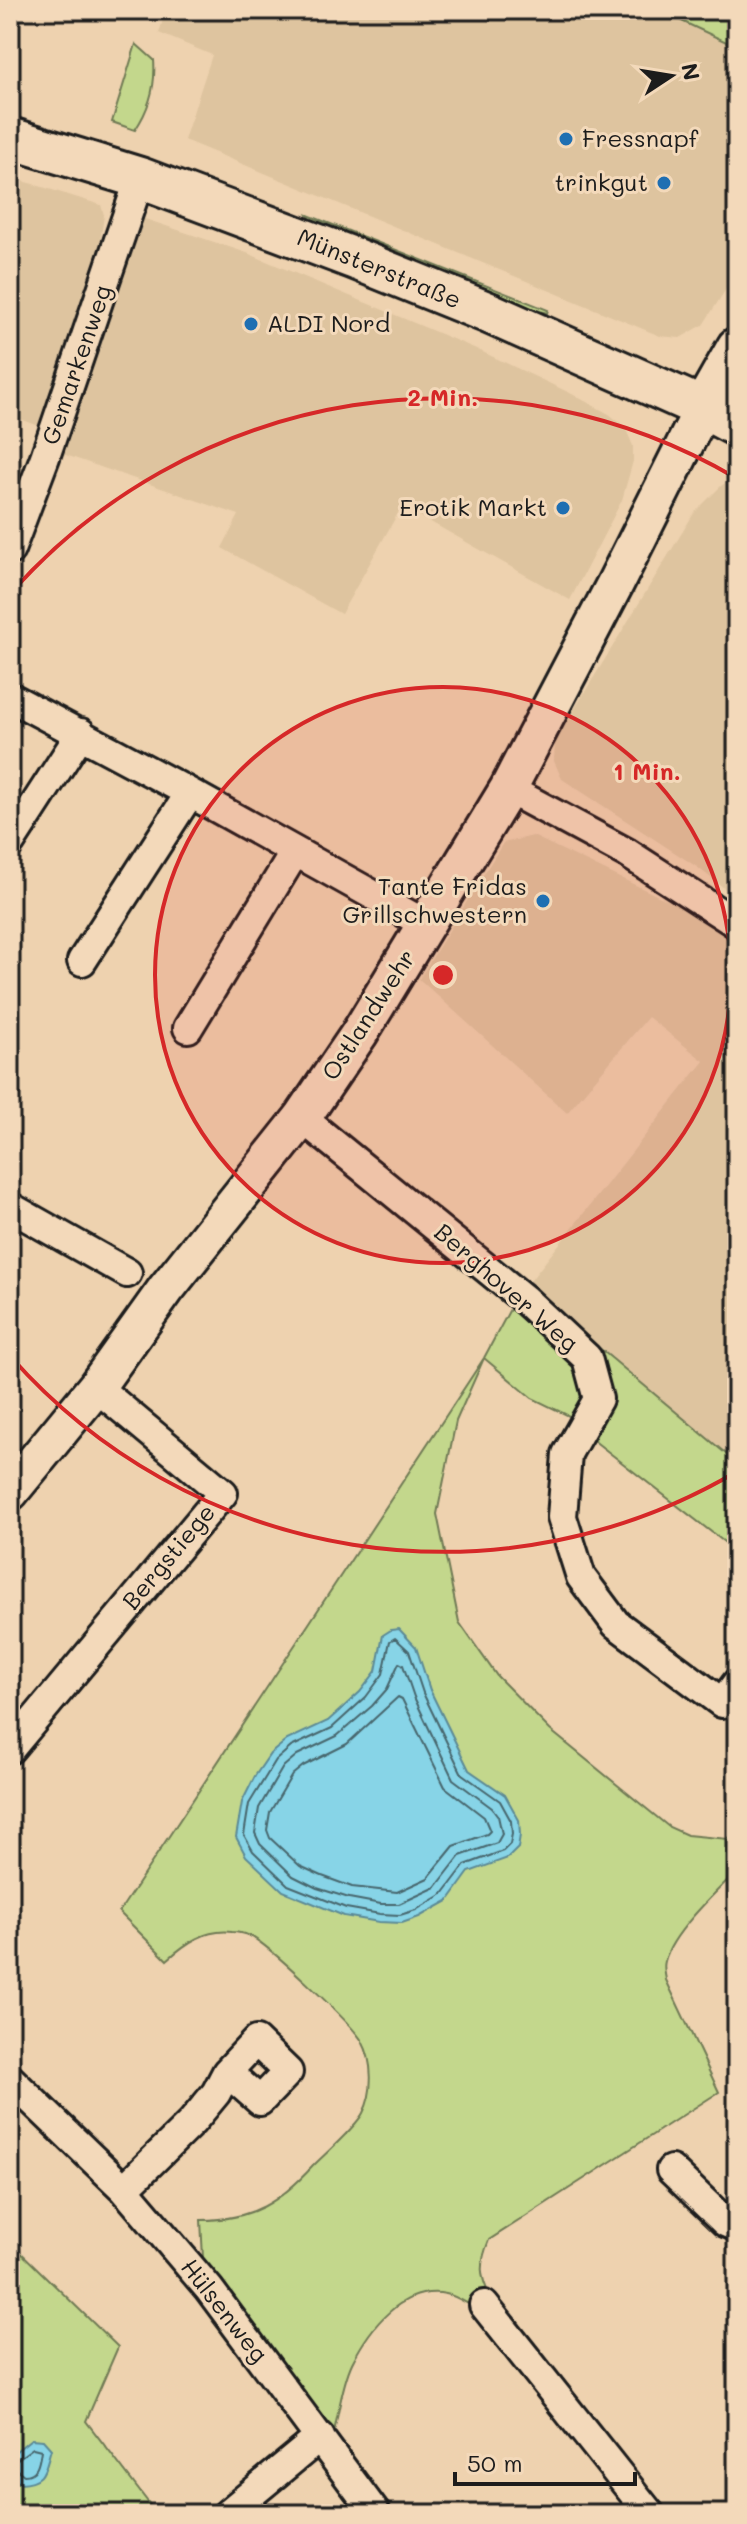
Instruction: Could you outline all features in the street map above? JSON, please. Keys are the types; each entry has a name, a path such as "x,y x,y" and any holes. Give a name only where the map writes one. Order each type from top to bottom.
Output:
{"main road":[{"name":"Münsterstraße","path":"10,138 140,178 416,282 720,417"},
{"path":"720,417 737,348"}],"street":[{"name":"Gemarkenweg","path":"10,550 140,178"},
{"name":"Ostlandwehr","path":"10,1492 96,1387 166,1289 302,1118 359,1034 508,789 615,584 720,417"},
{"path":"10,697 81,733 427,925"},
{"path":"10,843 81,733"},
{"path":"508,789 627,853 737,924"},
{"path":"82,961 190,793"},
{"path":"188,1028 295,852"},
{"name":"Berghover Weg","path":"302,1118 524,1299 587,1358 598,1399 567,1454 562,1517 581,1577 616,1624 722,1703 737,1683"},
{"path":"10,1207 127,1273"},
{"name":"Bergstiege","path":"10,1749 223,1493 96,1387"},
{"path":"124,2189 192,2122 216,2093 227,2072"},
{"name":"Hülsenweg","path":"10,2079 124,2189 209,2289 376,2514"},
{"path":"671,2170 725,2222 737,2227"},
{"path":"484,2305 650,2514"},
{"path":"227,2514 320,2437"}],"shaded area":[{"path":"166,10 658,10 737,47 737,272 703,325 680,338 660,336 184,140 212,55 159,33"},
{"path":"10,177 101,205 104,215 98,256 39,426 10,415"},
{"path":"145,219 247,253 474,348 570,393 609,414 625,427 633,446 633,461 622,500 570,600 402,506 341,614 222,548 239,515 57,452 137,221"},
{"path":"731,479 737,479 737,898 697,867 562,779 554,761 555,741 694,513"},
{"path":"533,836 679,906 737,943 737,1463 527,1285 704,1061 648,1017 567,1113 419,979 503,843"}],"green space":[{"path":"658,10 737,10 737,47"},
{"path":"136,44 154,60 154,70 151,96 135,130 112,122"},
{"path":"308,215 548,310 547,313 311,220"},
{"path":"510,1309 576,1365 586,1389 571,1417 532,1398 484,1358"},
{"path":"597,1346 737,1463 737,1552 593,1440 609,1403 610,1393"},
{"path":"484,1358 456,1421 437,1514 459,1622 497,1676 550,1730 669,1827 687,1835 728,1839 737,1829 737,1847 729,1855 737,1871 685,1926 669,1950 664,1966 666,1980 719,2092 489,2240 482,2270 491,2298 480,2310 450,2295 430,2293 415,2296 389,2312 352,2363 333,2436 203,2258 201,2220 235,2217 277,2199 347,2133 367,2105 371,2077 366,2049 327,2002 250,1936 236,1932 205,1935 167,1960 119,1912"},
{"path":"10,2242 118,2347 86,2421 157,2514 10,2514"}],"water":[{"path":"399,1629 416,1647 430,1690 469,1770 505,1795 519,1820 520,1835 518,1848 508,1858 469,1872 448,1901 402,1923 344,1916 283,1891 246,1856 236,1837 242,1802 270,1754 287,1740 328,1721 360,1692 376,1671 383,1635"},
{"path":"31,2439 43,2440 51,2449 43,2474 35,2480 20,2483 10,2473 10,2456"}],"place":[{"name":"Fressnapf","path":"566,139"},
{"name":"trinkgut","path":"664,183"},
{"name":"ALDI Nord","path":"251,324"},
{"name":"Erotik Markt","path":"563,508"},
{"name":"Tante Fridas Grillschwestern","path":"543,901"}]}
